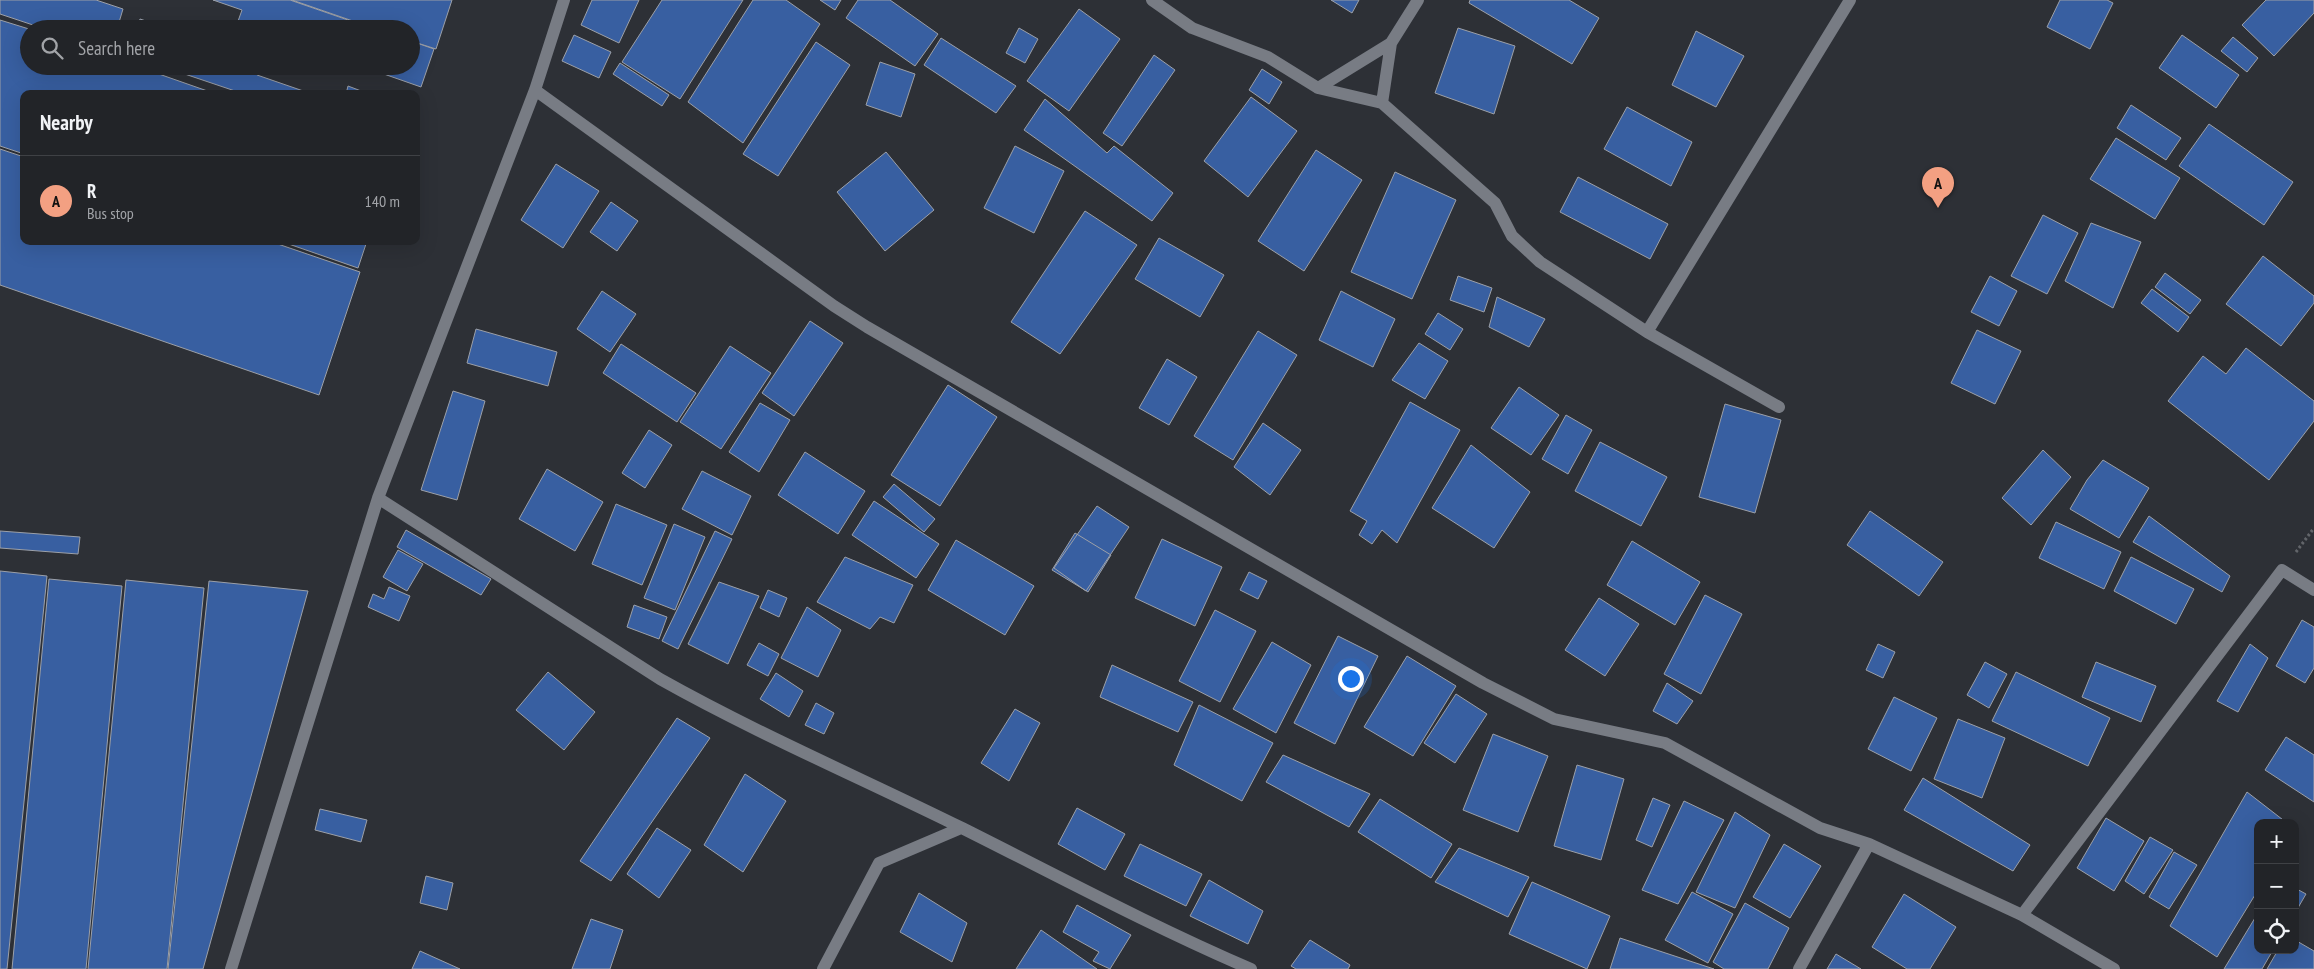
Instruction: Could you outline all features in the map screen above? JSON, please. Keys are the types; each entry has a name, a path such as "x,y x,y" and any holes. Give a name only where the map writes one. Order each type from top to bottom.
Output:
{"street":[{"path":"231,969 378,498 534,90 564,0"},
{"path":"1152,0 1192,28 1268,57 1318,88 1382,103 1495,204 1512,236 1540,262 1647,332 1780,407"},
{"path":"1382,103 1391,43 1418,0"},
{"path":"1647,332 1850,0"},
{"path":"1318,88 1391,43"},
{"path":"534,90 842,311 1483,682 1554,719 1665,743 1820,828 1869,844 2022,915 2114,969"},
{"path":"378,498 668,683 707,705 962,828 1104,900 1251,969"},
{"path":"2022,915 2282,570 2314,590"},
{"path":"823,969 879,863 962,828"},
{"path":"1800,969 1869,844"}],"building":[{"path":"0,0 96,0 123,9 120,20 20,21 0,14"},
{"path":"213,0 290,0 348,20 238,20 242,10"},
{"path":"292,0 452,0 436,49 420,44 420,20 350,20"},
{"path":"592,0 639,0 619,43 581,25"},
{"path":"662,0 743,0 680,99 622,62"},
{"path":"753,0 786,0 820,24 743,143 688,102"},
{"path":"820,0 841,0 835,10"},
{"path":"858,0 890,0 938,34 915,66 846,18"},
{"path":"1331,0 1359,0 1352,13"},
{"path":"1470,0 1569,0 1599,18 1572,64 1469,3"},
{"path":"2060,0 2107,0 2113,3 2090,49 2047,27"},
{"path":"2266,0 2314,0 2314,13 2274,56 2242,25"},
{"path":"1079,9 1120,39 1069,111 1027,81"},
{"path":"0,20 20,26 20,75 162,75 205,90 20,90 20,153 0,146"},
{"path":"1019,28 1038,39 1025,63 1006,53"},
{"path":"1458,28 1515,46 1494,114 1435,93"},
{"path":"1696,31 1744,56 1716,107 1672,85"},
{"path":"574,35 611,52 599,78 562,61"},
{"path":"2182,35 2239,75 2216,108 2159,68"},
{"path":"2233,37 2258,58 2247,72 2221,51"},
{"path":"941,38 1016,86 996,113 924,65"},
{"path":"816,42 850,65 778,176 743,154"},
{"path":"420,44 434,49 421,87 387,75 420,75"},
{"path":"1154,55 1175,70 1122,146 1103,133"},
{"path":"880,62 915,74 901,117 866,105"},
{"path":"620,63 669,95 662,106 613,74"},
{"path":"1262,69 1282,82 1269,104 1249,90"},
{"path":"188,75 257,75 300,90 232,90"},
{"path":"348,86 358,90 347,90"},
{"path":"1251,97 1297,131 1248,197 1204,161"},
{"path":"1045,99 1107,153 1114,146 1173,193 1152,221 1024,130"},
{"path":"2131,105 2181,138 2166,160 2117,128"},
{"path":"1627,107 1692,142 1671,186 1604,149"},
{"path":"2209,124 2293,182 2264,225 2179,166"},
{"path":"2116,138 2180,178 2155,219 2090,179"},
{"path":"1015,146 1064,171 1034,233 984,208"},
{"path":"0,149 20,156 20,245 281,245 360,272 319,395 0,285"},
{"path":"1316,150 1362,180 1304,271 1258,241"},
{"path":"886,152 934,210 885,251 837,192"},
{"path":"556,164 599,191 563,248 521,220"},
{"path":"1395,172 1456,200 1412,299 1351,272"},
{"path":"1578,177 1668,224 1650,259 1560,212"},
{"path":"611,202 638,221 617,251 590,232"},
{"path":"1085,211 1137,245 1060,354 1011,322"},
{"path":"2043,215 2078,233 2047,294 2011,276"},
{"path":"2091,223 2141,242 2113,308 2065,281"},
{"path":"1159,238 1224,275 1200,317 1135,279"},
{"path":"292,245 366,245 358,268"},
{"path":"2263,256 2314,296 2314,303 2281,346 2226,304"},
{"path":"2165,273 2201,300 2190,314 2155,287"},
{"path":"1458,276 1492,288 1484,312 1450,300"},
{"path":"1990,276 2017,291 1999,326 1971,312"},
{"path":"2152,289 2189,317 2178,332 2141,303"},
{"path":"602,291 636,314 610,352 577,329"},
{"path":"1341,291 1395,319 1373,367 1319,340"},
{"path":"1497,297 1545,319 1529,347 1489,327"},
{"path":"1438,313 1463,329 1450,350 1425,334"},
{"path":"810,321 843,343 794,416 762,393"},
{"path":"476,329 557,352 548,386 467,363"},
{"path":"1977,330 2021,351 1995,404 1951,383"},
{"path":"1258,331 1297,355 1233,460 1194,436"},
{"path":"1419,343 1448,361 1425,399 1392,380"},
{"path":"621,344 696,393 677,422 603,373"},
{"path":"730,346 771,373 721,449 680,422"},
{"path":"2246,348 2314,401 2314,421 2269,480 2168,401 2203,356 2226,374"},
{"path":"1167,359 1197,377 1169,425 1139,408"},
{"path":"948,385 997,417 940,506 891,475"},
{"path":"1519,387 1559,415 1531,455 1491,428"},
{"path":"453,391 485,401 457,500 421,490"},
{"path":"1410,402 1460,430 1397,543 1382,530 1372,544 1359,535 1367,521 1350,511"},
{"path":"760,403 790,420 759,472 729,452"},
{"path":"1725,404 1781,420 1755,513 1699,497"},
{"path":"1566,415 1592,430 1568,474 1542,459"},
{"path":"1263,423 1301,450 1270,495 1234,467"},
{"path":"649,430 672,445 645,488 622,473"},
{"path":"1600,442 1667,477 1641,526 1575,491"},
{"path":"1471,445 1530,492 1494,548 1432,508"},
{"path":"2043,450 2071,477 2031,525 2002,498"},
{"path":"805,452 865,491 838,534 778,495"},
{"path":"2103,460 2149,488 2119,538 2070,509 2087,480"},
{"path":"547,469 603,502 575,551 519,519"},
{"path":"702,471 751,496 732,535 682,509"},
{"path":"894,484 935,519 924,532 883,497"},
{"path":"874,501 939,544 916,578 852,535"},
{"path":"616,504 667,525 642,585 592,564"},
{"path":"1097,506 1129,527 1086,591 1054,568"},
{"path":"1870,511 1943,562 1919,596 1847,545"},
{"path":"2149,516 2230,576 2222,592 2133,542"},
{"path":"2056,522 2121,552 2104,589 2039,558"},
{"path":"674,524 705,537 675,610 644,598"},
{"path":"406,530 491,579 481,595 397,547"},
{"path":"0,531 80,537 78,554 0,548"},
{"path":"715,531 732,539 678,649 662,641"},
{"path":"1075,533 1111,555 1088,592 1052,570"},
{"path":"1162,539 1222,567 1195,626 1135,598"},
{"path":"956,540 1034,586 1005,635 928,590"},
{"path":"1632,541 1700,582 1675,625 1607,585"},
{"path":"398,550 423,564 407,591 383,577"},
{"path":"845,557 913,585 894,623 880,617 870,629 817,602"},
{"path":"2131,557 2194,589 2176,624 2114,591"},
{"path":"0,571 47,576 7,969 0,969"},
{"path":"1249,572 1267,581 1258,599 1240,590"},
{"path":"49,579 122,586 86,969 12,969"},
{"path":"126,580 204,588 167,969 88,969"},
{"path":"209,581 308,591 203,969 168,969"},
{"path":"719,582 759,596 728,664 688,644"},
{"path":"389,587 410,596 399,621 368,607 373,594 384,599"},
{"path":"768,590 787,598 779,617 760,608"},
{"path":"1705,595 1742,614 1701,694 1664,674"},
{"path":"1599,598 1639,624 1605,676 1565,650"},
{"path":"634,605 667,617 659,639 627,627"},
{"path":"807,607 841,630 818,677 781,658"},
{"path":"1215,610 1256,631 1220,702 1179,681"},
{"path":"2302,620 2314,627 2314,668 2305,683 2276,666"},
{"path":"1338,636 1378,656 1335,744 1294,723"},
{"path":"1272,642 1311,665 1276,733 1233,709"},
{"path":"759,643 779,654 768,676 747,665"},
{"path":"1878,644 1895,652 1883,678 1866,670"},
{"path":"2250,644 2268,658 2238,712 2217,701"},
{"path":"1407,656 1456,686 1413,756 1364,727"},
{"path":"1985,662 2007,674 1989,708 1967,695"},
{"path":"2096,662 2156,686 2141,722 2082,697"},
{"path":"1112,665 1193,702 1178,732 1100,697"},
{"path":"548,672 595,712 564,750 516,710"},
{"path":"2016,672 2110,718 2088,766 1992,721"},
{"path":"776,673 803,691 789,717 760,699"},
{"path":"1667,683 1693,701 1677,724 1653,711"},
{"path":"1456,694 1487,714 1455,763 1424,743"},
{"path":"1894,697 1937,718 1911,771 1868,749"},
{"path":"816,703 834,713 824,734 805,725"},
{"path":"1199,705 1273,743 1242,801 1174,765"},
{"path":"1015,709 1040,723 1009,781 981,763"},
{"path":"677,718 710,738 611,881 580,861"},
{"path":"1958,719 2005,738 1982,798 1934,779"},
{"path":"1493,734 1548,756 1518,832 1463,810"},
{"path":"2286,737 2314,755 2314,802 2265,770"},
{"path":"1283,755 1370,794 1349,827 1266,782"},
{"path":"1577,765 1624,779 1601,860 1554,846"},
{"path":"745,774 786,801 743,872 704,845"},
{"path":"1923,778 2030,845 2013,871 1904,810"},
{"path":"2247,792 2282,819 2254,819 2254,897 2217,957 2170,926"},
{"path":"1653,798 1670,805 1652,847 1636,840"},
{"path":"1380,799 1452,844 1431,878 1358,832"},
{"path":"1684,801 1724,820 1678,904 1642,890"},
{"path":"1077,808 1125,834 1105,870 1058,844"},
{"path":"320,809 367,820 361,842 315,830"},
{"path":"1735,812 1770,835 1735,908 1696,892"},
{"path":"2106,818 2144,841 2114,891 2077,868"},
{"path":"657,828 691,850 659,898 627,874"},
{"path":"2150,837 2173,850 2144,894 2125,881"},
{"path":"1140,844 1202,874 1186,906 1124,876"},
{"path":"1784,844 1821,866 1790,918 1753,897"},
{"path":"1459,848 1529,877 1508,917 1435,882"},
{"path":"2174,852 2197,865 2169,909 2149,897"},
{"path":"426,876 453,883 447,910 420,903"},
{"path":"1209,880 1263,911 1248,944 1190,916"},
{"path":"1532,882 1610,916 1587,969 1509,934"},
{"path":"2299,890 2306,894 2299,906"},
{"path":"1692,892 1733,914 1708,963 1665,940"},
{"path":"919,893 967,923 952,962 900,932"},
{"path":"1904,894 1956,927 1930,969 1907,969 1872,947"},
{"path":"1745,903 1789,928 1768,969 1724,969 1713,962"},
{"path":"1077,905 1131,935 1110,969 1093,961 1099,952 1063,932"},
{"path":"591,919 623,930 610,969 572,969"},
{"path":"2254,920 2254,954 2271,954 2262,969 2224,969"},
{"path":"1041,930 1097,969 1016,969"},
{"path":"1620,938 1714,969 1610,969"},
{"path":"1310,940 1350,965 1348,969 1296,969 1291,966"},
{"path":"2299,942 2314,951 2314,969 2267,969 2276,954 2299,954"},
{"path":"420,951 460,969 412,969"},
{"path":"1836,954 1861,969 1827,969"}],"place":[{"name":"R","path":"1938,208"}]}
